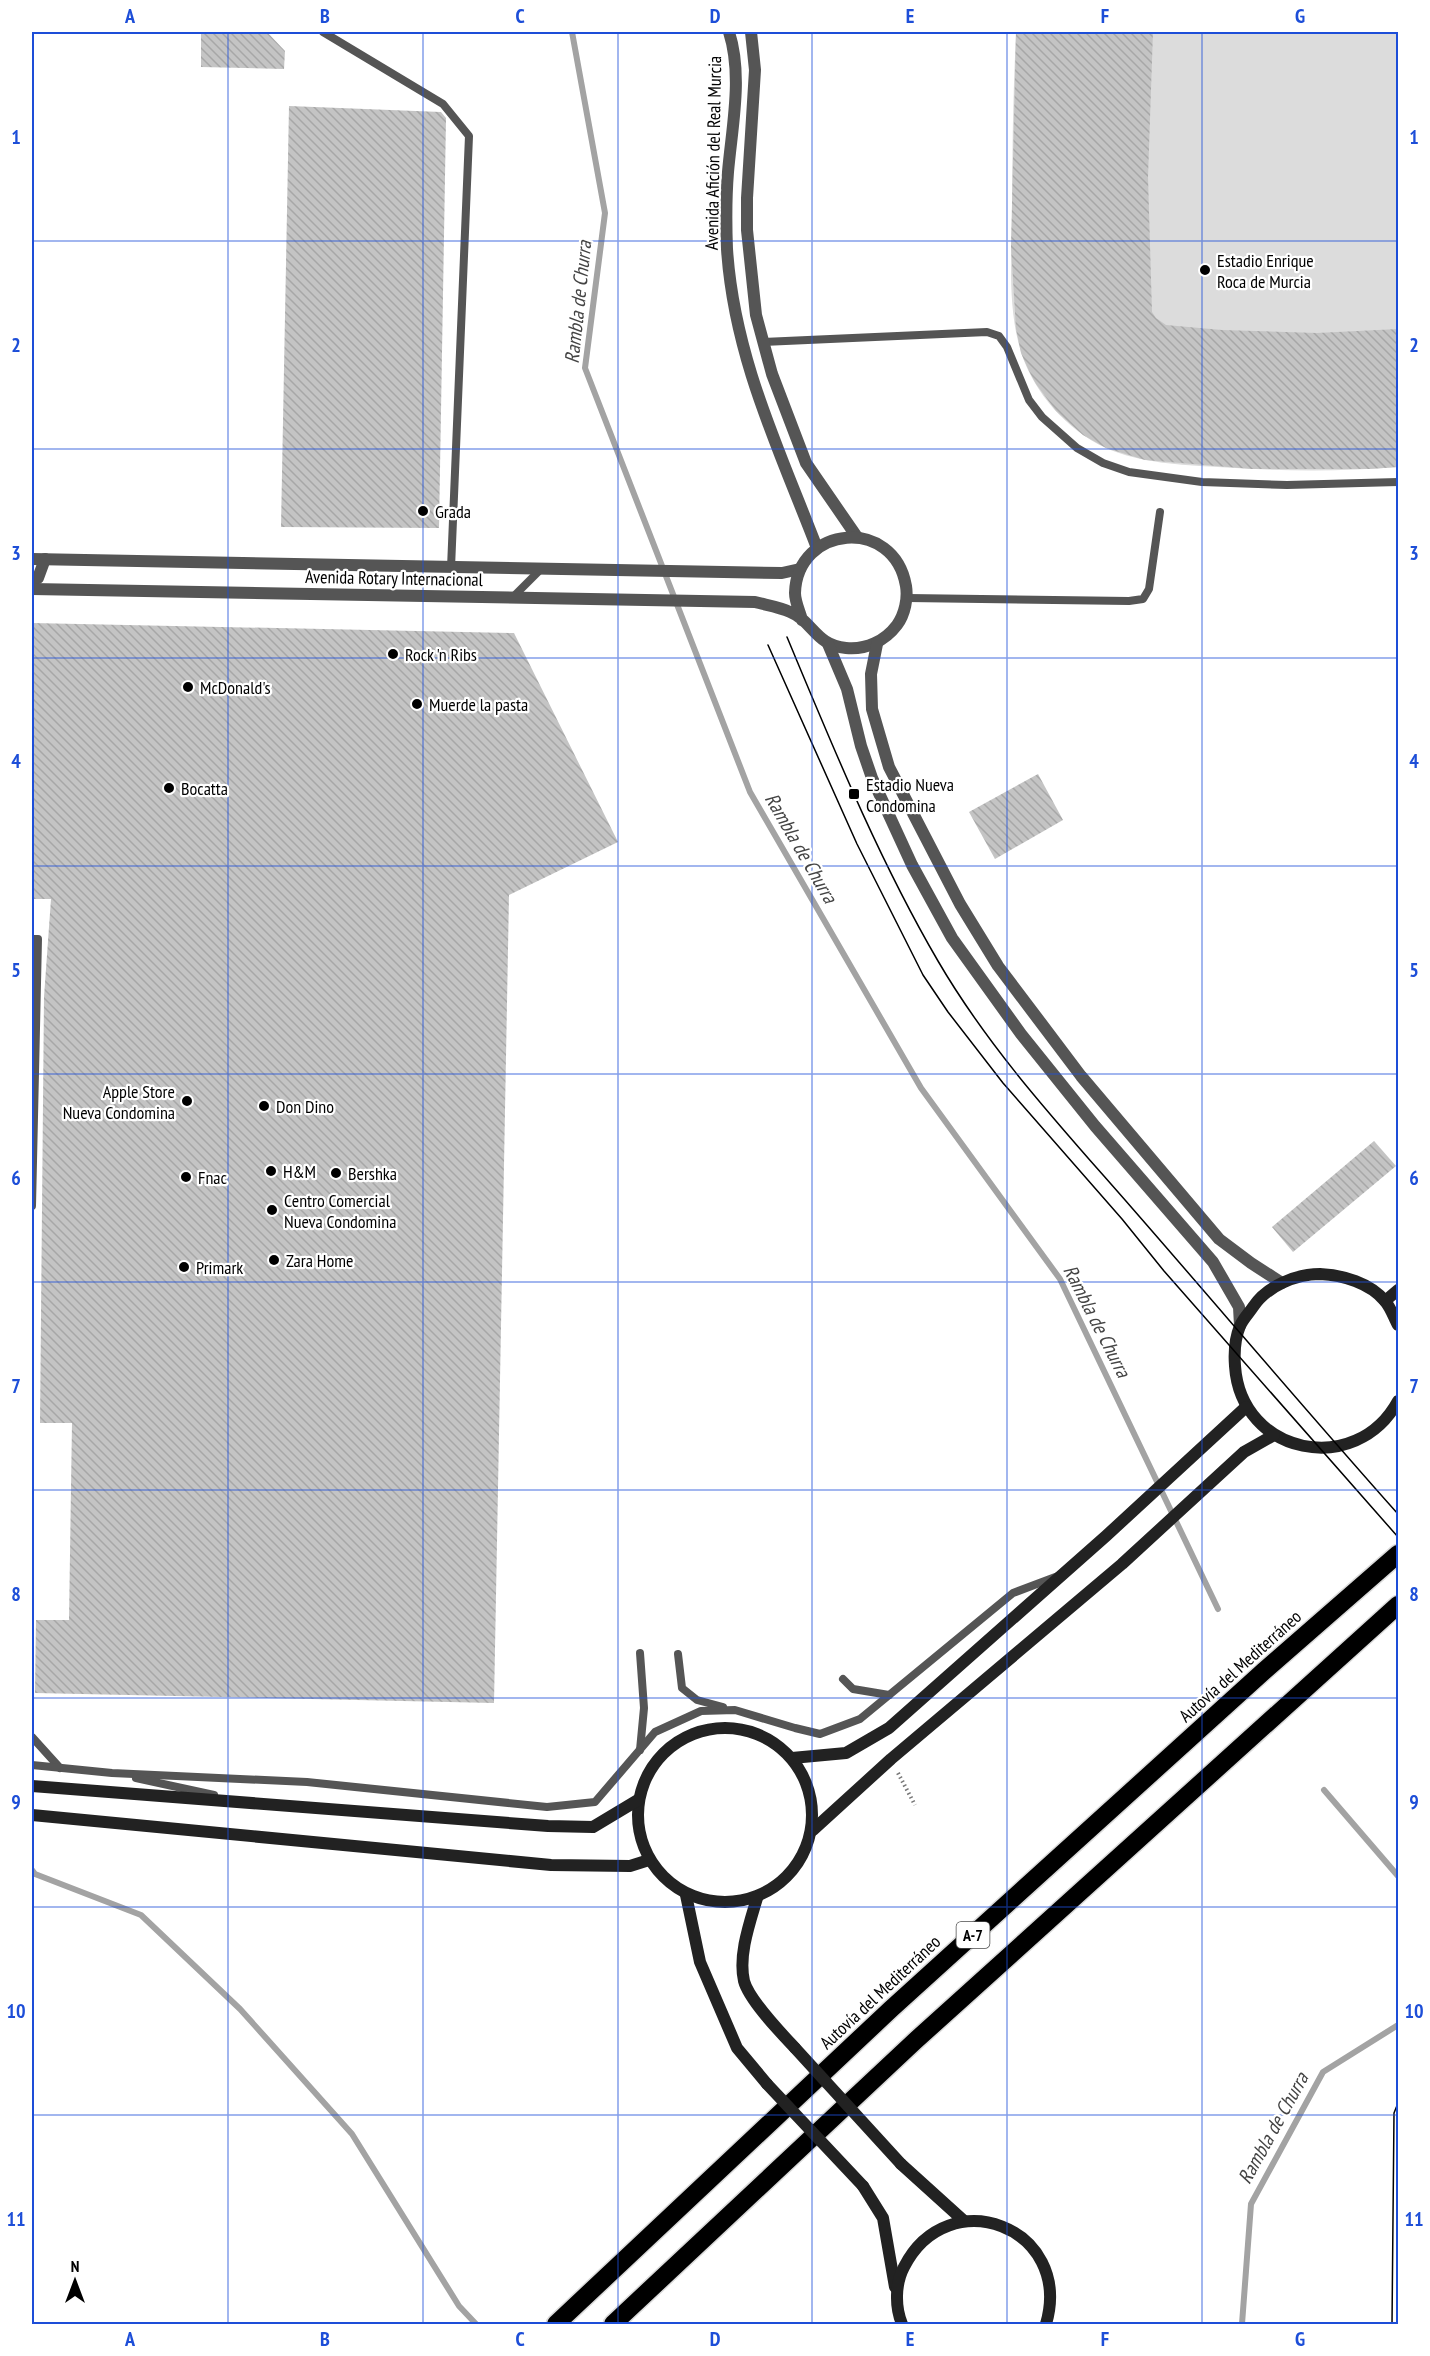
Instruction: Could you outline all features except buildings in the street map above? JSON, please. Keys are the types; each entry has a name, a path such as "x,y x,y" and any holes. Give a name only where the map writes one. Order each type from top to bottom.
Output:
{"highway":[{"name":"Autovía del Mediterráneo","path":"556,2325 891,2009 1264,1671 1398,1554"},
{"name":"A-7","path":"613,2325 915,2040 1398,1605"}],"street":[{"name":"Avenida Afición del Real Murcia","path":"729,32 735,60 726,206 727,248 734,300 748,369 817,548"},
{"name":"Avenida Afición del Real Murcia","path":"751,32 755,70 747,230 756,315 772,374 806,463 857,537"},
{"path":"877,644 847,648 828,644 814,634 802,620 795,595 800,569 817,548 838,538 869,539 886,549 903,570 908,598 898,623 877,644 871,674 872,709 889,766 960,904 998,966 1081,1076 1211,1230 1223,1243 1282,1283"},
{"name":"Avenida Rotary Internacional","path":"32,559 738,573 782,573 800,569"},
{"path":"32,579 38,578 45,560"},
{"name":"Avenida Rotary Internacional","path":"32,589 755,602 791,612 802,620"},
{"path":"828,644 847,689 858,735 873,778 912,865 952,938 1021,1034 1087,1116 1213,1262 1239,1308 1240,1326 1234,1353 1236,1381 1246,1407 1259,1423 1274,1435 1298,1445 1324,1448 1349,1444 1373,1432 1391,1414 1398,1401"},
{"path":"1240,1326 1257,1301 1282,1283 1309,1274 1337,1275 1363,1284 1385,1301 1398,1325"},
{"path":"1385,1301 1398,1290"},
{"path":"792,1758 846,1753 890,1728 1106,1536 1246,1407"},
{"path":"813,1830 813,1804 806,1779 792,1758 770,1740 744,1730 716,1728 688,1736 665,1751 648,1774 638,1800 638,1831 649,1860 665,1880 686,1894 721,1904 757,1898 783,1882 803,1852 813,1830 891,1759 1122,1564 1245,1452 1274,1435"},
{"path":"32,1786 523,1825 593,1827 638,1800"},
{"path":"32,1815 551,1865 630,1866 649,1860"},
{"path":"686,1894 700,1962 737,2048 767,2084 863,2186 883,2218 897,2294 898,2322"},
{"path":"757,1898 744,1940 744,1982 764,2014 901,2164 964,2221"},
{"path":"897,2294 901,2273 910,2254 925,2238 944,2227 964,2221 992,2223 1017,2233 1037,2252 1049,2277 1052,2305 1046,2325"}],"lane":[{"path":"322,32 443,104 469,136 451,568"},
{"path":"763,342 987,332 999,336 1007,347 1029,400 1056,431 1094,458 1129,472 1202,482 1287,485 1398,482"},
{"path":"908,598 1129,601 1143,599 1149,589 1160,512"},
{"path":"512,598 540,570"},
{"path":"32,939 38,939 32,1206"},
{"path":"678,1654 682,1688 697,1700 820,1734 860,1719 1013,1593 1061,1574"},
{"path":"640,1653 644,1708 640,1750"},
{"path":"843,1679 853,1689 889,1695"},
{"path":"32,1765 112,1773 307,1782 547,1806 596,1802 655,1732 701,1711 735,1710"},
{"path":"32,1737 60,1768"},
{"path":"112,1773 244,1802"}],"path":[{"path":"891,1759 915,1805"}],"shaded area":[{"name":"Estadio Enrique Roca de Murcia","path":"1016,32 1398,32 1398,467 1353,470 1285,470 1189,465 1147,460 1106,448 1078,431 1054,409 1034,382 1021,352 1012,302 1012,147"}],"waterway":[{"name":"Rambla de Churra","path":"572,32 605,213 585,368 750,792 921,1088 1060,1279 1218,1609"},
{"name":"Rambla de Churra","path":"1324,1790 1398,1876"},
{"path":"32,1870 35,1874 141,1915 240,2009 352,2134 459,2306 476,2324"},
{"name":"Rambla de Churra","path":"1242,2324 1251,2204 1323,2072 1398,2025"}],"tram line":[{"path":"787,637 876,842 938,961 981,1027 1054,1119 1398,1514"},
{"path":"768,645 857,844 923,975 948,1012 1003,1083 1122,1219 1164,1271 1398,1537"},
{"path":"1392,2324 1394,2113 1398,2103"}],"place":[{"name":"Estadio Enrique Roca de Murcia","path":"1205,270"},
{"name":"Grada","path":"423,511"},
{"name":"Rock 'n Ribs","path":"393,654"},
{"name":"McDonald's","path":"188,687"},
{"name":"Muerde la pasta","path":"417,704"},
{"name":"Bocatta","path":"169,788"},
{"name":"Estadio Nueva Condomina","path":"854,794"},
{"name":"Apple Store Nueva Condomina","path":"187,1101"},
{"name":"Don Dino","path":"264,1106"},
{"name":"H&M","path":"271,1171"},
{"name":"Bershka","path":"336,1173"},
{"name":"Fnac","path":"186,1177"},
{"name":"Centro Comercial Nueva Condomina","path":"272,1210"},
{"name":"Zara Home","path":"274,1260"},
{"name":"Primark","path":"184,1267"}]}
